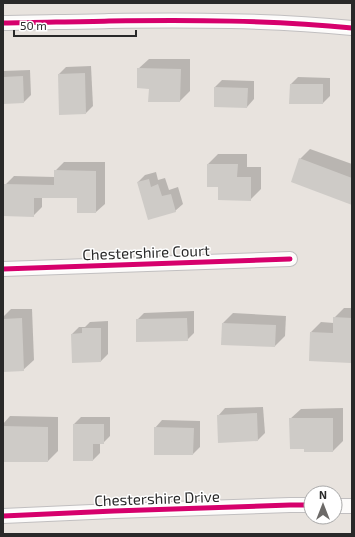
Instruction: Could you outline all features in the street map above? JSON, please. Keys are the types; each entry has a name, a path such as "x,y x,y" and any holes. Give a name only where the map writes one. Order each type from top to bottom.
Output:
{"street":[{"path":"3,23 150,21 228,22 317,24 352,28"},
{"name":"Chestershire Court","path":"3,269 290,259"},
{"name":"Chestershire Drive","path":"3,516 303,506"}],"building":[{"path":"137,68 181,69 180,102 148,102 149,89 137,88"},
{"path":"85,73 86,114 59,115 58,74"},
{"path":"23,76 24,103 3,104 3,77"},
{"path":"290,84 323,84 323,104 289,104"},
{"path":"214,87 248,88 247,108 214,107"},
{"path":"299,158 352,178 352,205 291,182"},
{"path":"207,164 238,164 237,177 251,177 251,201 218,200 218,187 207,187"},
{"path":"54,170 96,171 96,213 77,213 77,198 34,198 34,217 3,216 4,184 54,185"},
{"path":"149,179 151,187 158,184 162,196 171,194 176,212 148,220 137,182"},
{"path":"333,317 352,318 351,363 309,361 310,332 333,333"},
{"path":"22,318 24,371 3,372 3,319"},
{"path":"187,318 188,341 136,342 136,319"},
{"path":"222,323 276,325 275,347 221,345"},
{"path":"82,328 101,328 101,362 72,363 71,334 82,333"},
{"path":"257,413 258,441 218,443 217,415"},
{"path":"289,418 333,418 333,452 304,452 304,449 290,449"},
{"path":"73,424 104,424 104,444 93,444 93,461 73,461"},
{"path":"3,426 48,427 48,462 3,462"},
{"path":"154,427 194,428 193,455 154,455"}],"cycle path":[{"path":"3,23 200,21 292,23 352,28"},
{"path":"3,269 290,259"},
{"path":"3,516 303,505"}]}
